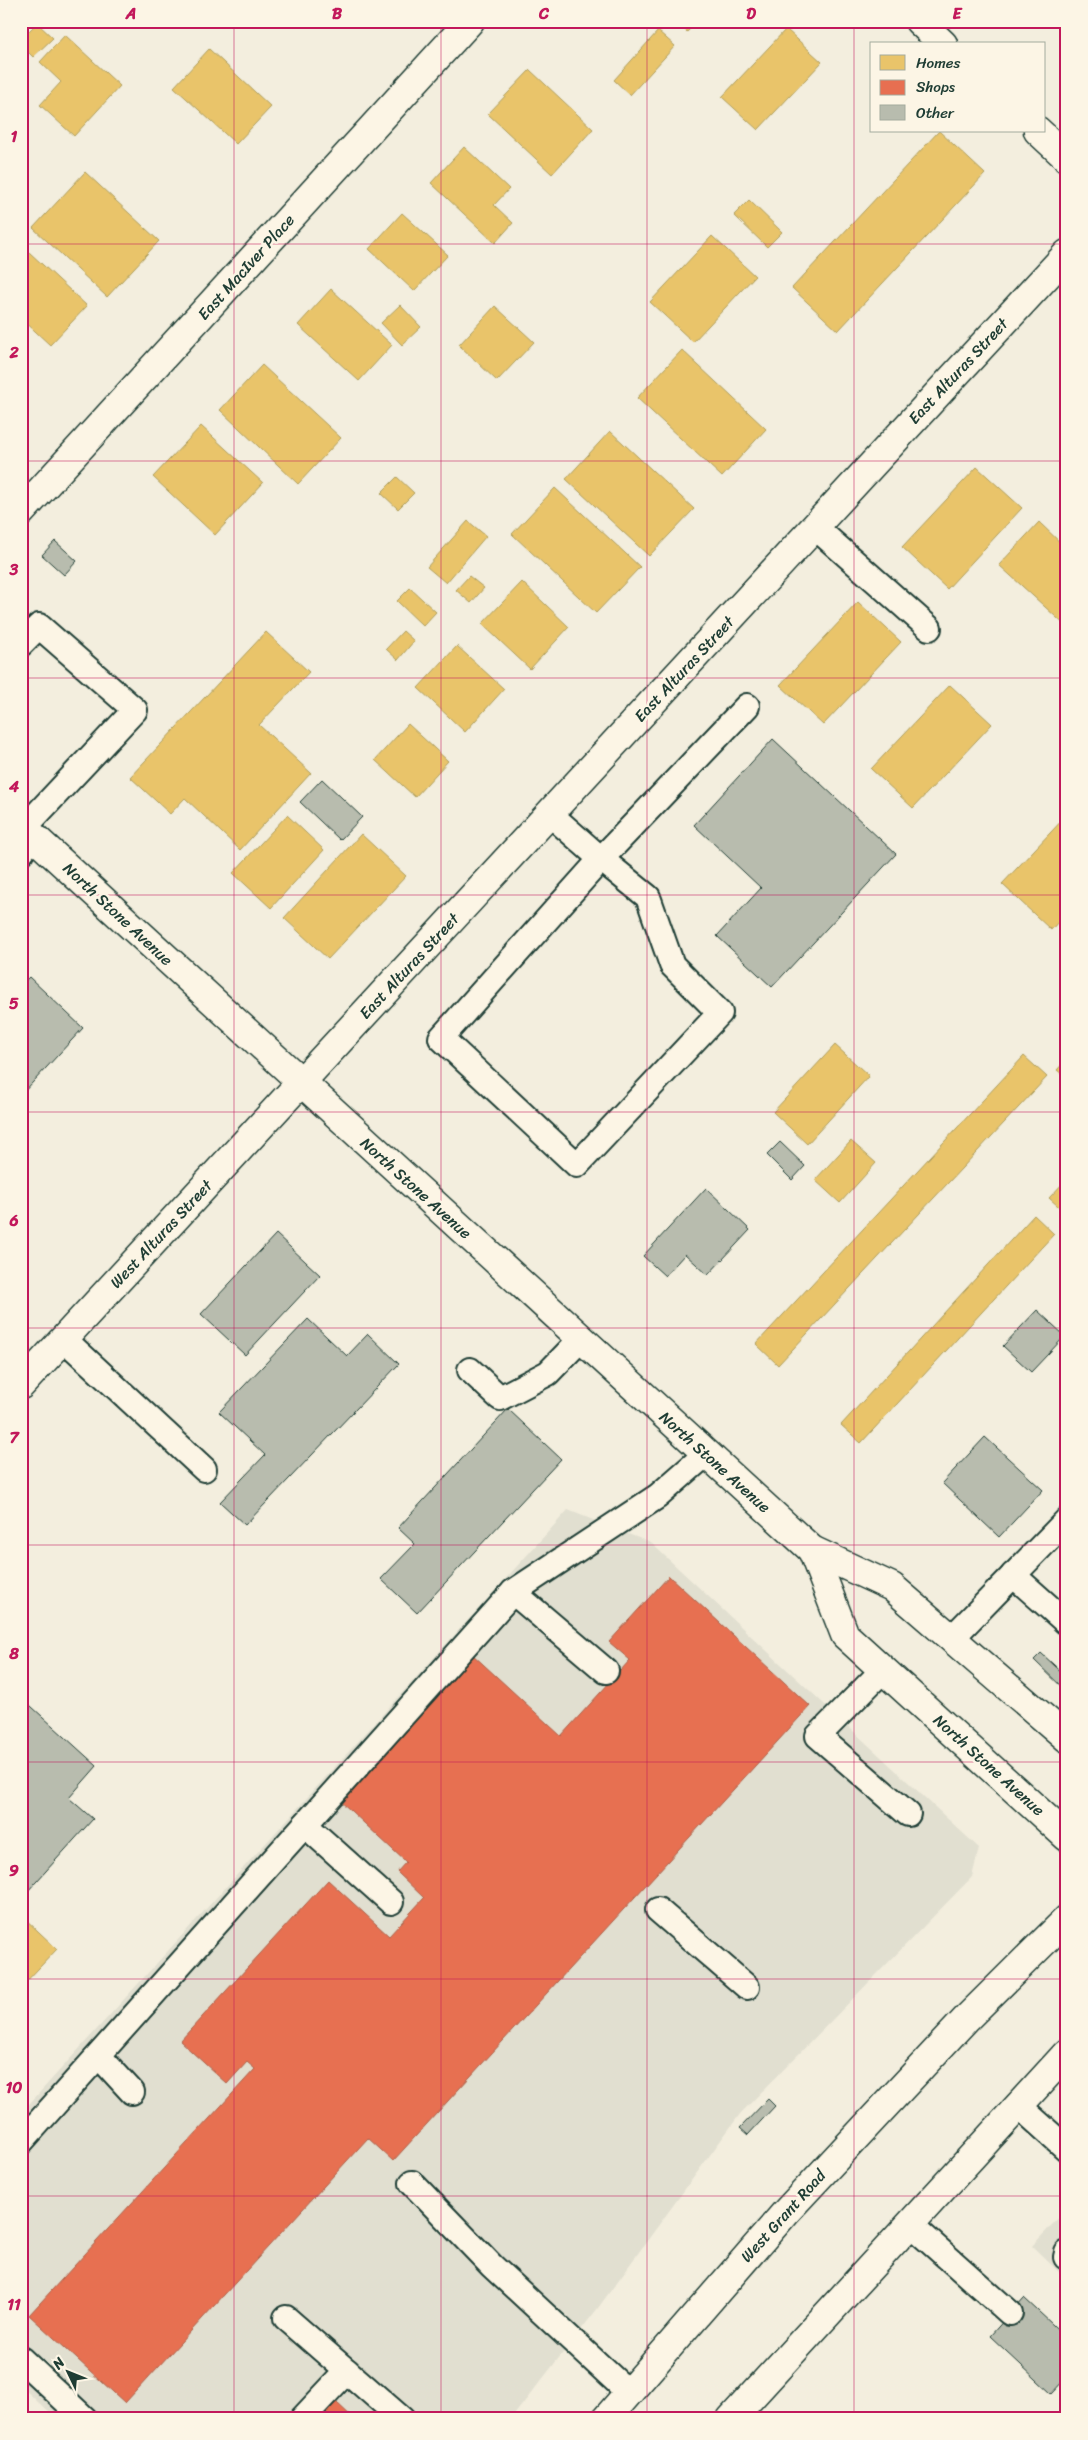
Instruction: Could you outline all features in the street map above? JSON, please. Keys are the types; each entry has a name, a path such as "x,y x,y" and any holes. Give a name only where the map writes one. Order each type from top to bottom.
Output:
{"main road":[{"name":"East MacIver Place","path":"21,512 470,21"},
{"path":"919,21 941,42"},
{"path":"1039,132 1067,158"},
{"name":"East Alturas Street","path":"300,1083 1067,254"},
{"name":"North Stone Avenue","path":"25,836 300,1083 812,1550 892,1587 1067,1738"},
{"name":"West Alturas Street","path":"21,1385 300,1083"},
{"name":"North Stone Avenue","path":"812,1550 845,1636 884,1669 1067,1837"},
{"name":"West Grant Road","path":"606,2419 785,2213 967,2018 1067,1919"},
{"path":"731,2419 1067,2053"}],"lane":[{"path":"815,526 930,628"},
{"path":"21,644 39,626 135,710 25,836"},
{"path":"550,814 601,859 648,897 672,965 720,1014 577,1165 442,1038 601,859 747,706"},
{"path":"64,1339 204,1469"},
{"path":"470,1370 500,1398 548,1373 581,1339"},
{"path":"21,2142 513,1592 658,1496 706,1454"},
{"path":"952,1638 1067,1520"},
{"path":"1013,1575 1067,1623"},
{"path":"513,1592 606,1671"},
{"path":"884,1669 818,1736 908,1814"},
{"path":"305,1825 391,1902"},
{"path":"658,1910 747,1987"},
{"path":"99,2056 132,2092"},
{"path":"1018,2105 1067,2149"},
{"path":"412,2183 492,2266 628,2392"},
{"path":"910,2224 1010,2313"},
{"path":"286,2318 402,2419"},
{"path":"21,2359 85,2419"},
{"path":"302,2419 347,2371"}],"shaded area":[{"path":"568,1510 651,1543 979,1848 972,1877 740,2114 598,2308 511,2419 56,2419 21,2386 21,2113"},
{"path":"1067,2209 1067,2280 1032,2246"}],"building: Homes":[{"path":"676,21 698,21 687,32"},
{"path":"37,23 53,38 33,57 21,45 21,39"},
{"path":"786,29 822,62 758,130 722,97"},
{"path":"658,31 675,46 630,95 614,80"},
{"path":"65,35 120,86 74,136 40,105 61,82 40,62"},
{"path":"1067,39 1067,53 1060,46"},
{"path":"209,49 271,107 236,144 174,87"},
{"path":"530,70 593,129 552,174 488,114"},
{"path":"938,132 985,174 838,331 792,288"},
{"path":"464,147 509,189 494,205 513,223 495,243 431,183"},
{"path":"85,172 159,241 107,297 33,228"},
{"path":"749,200 782,232 767,247 734,215"},
{"path":"402,213 448,255 414,291 369,249"},
{"path":"712,236 755,276 693,342 650,302"},
{"path":"29,252 87,306 50,345 21,318 21,260"},
{"path":"331,289 392,345 359,381 298,325"},
{"path":"400,305 421,327 402,345 381,323"},
{"path":"495,306 534,342 497,381 459,345"},
{"path":"682,350 766,429 722,477 637,398"},
{"path":"262,365 341,438 298,484 220,410"},
{"path":"201,426 263,483 215,535 153,477"},
{"path":"610,431 694,509 649,556 566,479"},
{"path":"977,467 1022,508 947,589 902,547"},
{"path":"397,477 414,493 398,509 381,493"},
{"path":"555,488 640,567 596,613 512,534"},
{"path":"468,521 486,536 446,583 427,567"},
{"path":"1039,522 1067,549 1067,627 999,565"},
{"path":"469,576 484,588 471,603 456,590"},
{"path":"522,582 569,627 530,669 482,624"},
{"path":"410,588 436,612 423,626 397,601"},
{"path":"858,602 901,642 823,725 780,685"},
{"path":"403,631 414,641 398,660 386,649"},
{"path":"266,632 309,672 259,725 311,773 240,850 185,798 170,814 130,777"},
{"path":"457,646 504,689 465,732 418,688"},
{"path":"950,685 992,724 913,808 871,769"},
{"path":"408,724 448,761 415,797 375,760"},
{"path":"287,815 324,850 271,908 233,873"},
{"path":"1067,815 1067,912 1051,930 1002,884"},
{"path":"361,834 406,876 328,959 284,918"},
{"path":"835,1045 869,1076 807,1144 773,1112"},
{"path":"1024,1056 1047,1077 778,1365 756,1344"},
{"path":"1067,1059 1067,1078 1057,1070"},
{"path":"851,1141 876,1163 840,1203 815,1180"},
{"path":"1067,1179 1067,1214 1049,1198"},
{"path":"1034,1215 1054,1234 861,1443 841,1425"},
{"path":"21,1915 57,1949 21,1987"}],"building: Shops":[{"path":"669,1576 810,1706 393,2161 368,2138 125,2403 29,2315 255,2069 247,2062 227,2084 180,2041 328,1880 389,1936 424,1898 397,1872 406,1862 337,1798 471,1653 561,1736 630,1660 609,1642"},
{"path":"335,2401 354,2419 318,2419"}],"building: Other":[{"path":"55,541 77,561 64,575 42,555"},
{"path":"773,739 896,854 772,987 717,936 761,888 694,825"},
{"path":"322,779 362,817 340,840 300,802"},
{"path":"29,977 83,1028 21,1095 21,985"},
{"path":"780,1142 805,1166 792,1180 767,1155"},
{"path":"706,1188 750,1230 708,1275 685,1254 665,1276 643,1256"},
{"path":"276,1234 320,1275 245,1355 201,1314"},
{"path":"1037,1310 1065,1336 1031,1372 1003,1346"},
{"path":"308,1319 347,1356 368,1334 399,1364 245,1525 220,1502 265,1455 219,1412"},
{"path":"508,1409 561,1459 417,1613 381,1579 415,1544 398,1528"},
{"path":"985,1437 1043,1490 999,1537 942,1483"},
{"path":"1041,1653 1067,1677 1067,1692 1034,1660"},
{"path":"21,1697 97,1766 69,1798 93,1819 27,1892 21,1887"},
{"path":"768,2099 775,2106 748,2135 740,2128"},
{"path":"1024,2298 1067,2338 1067,2378 1052,2394 990,2336"}]}
